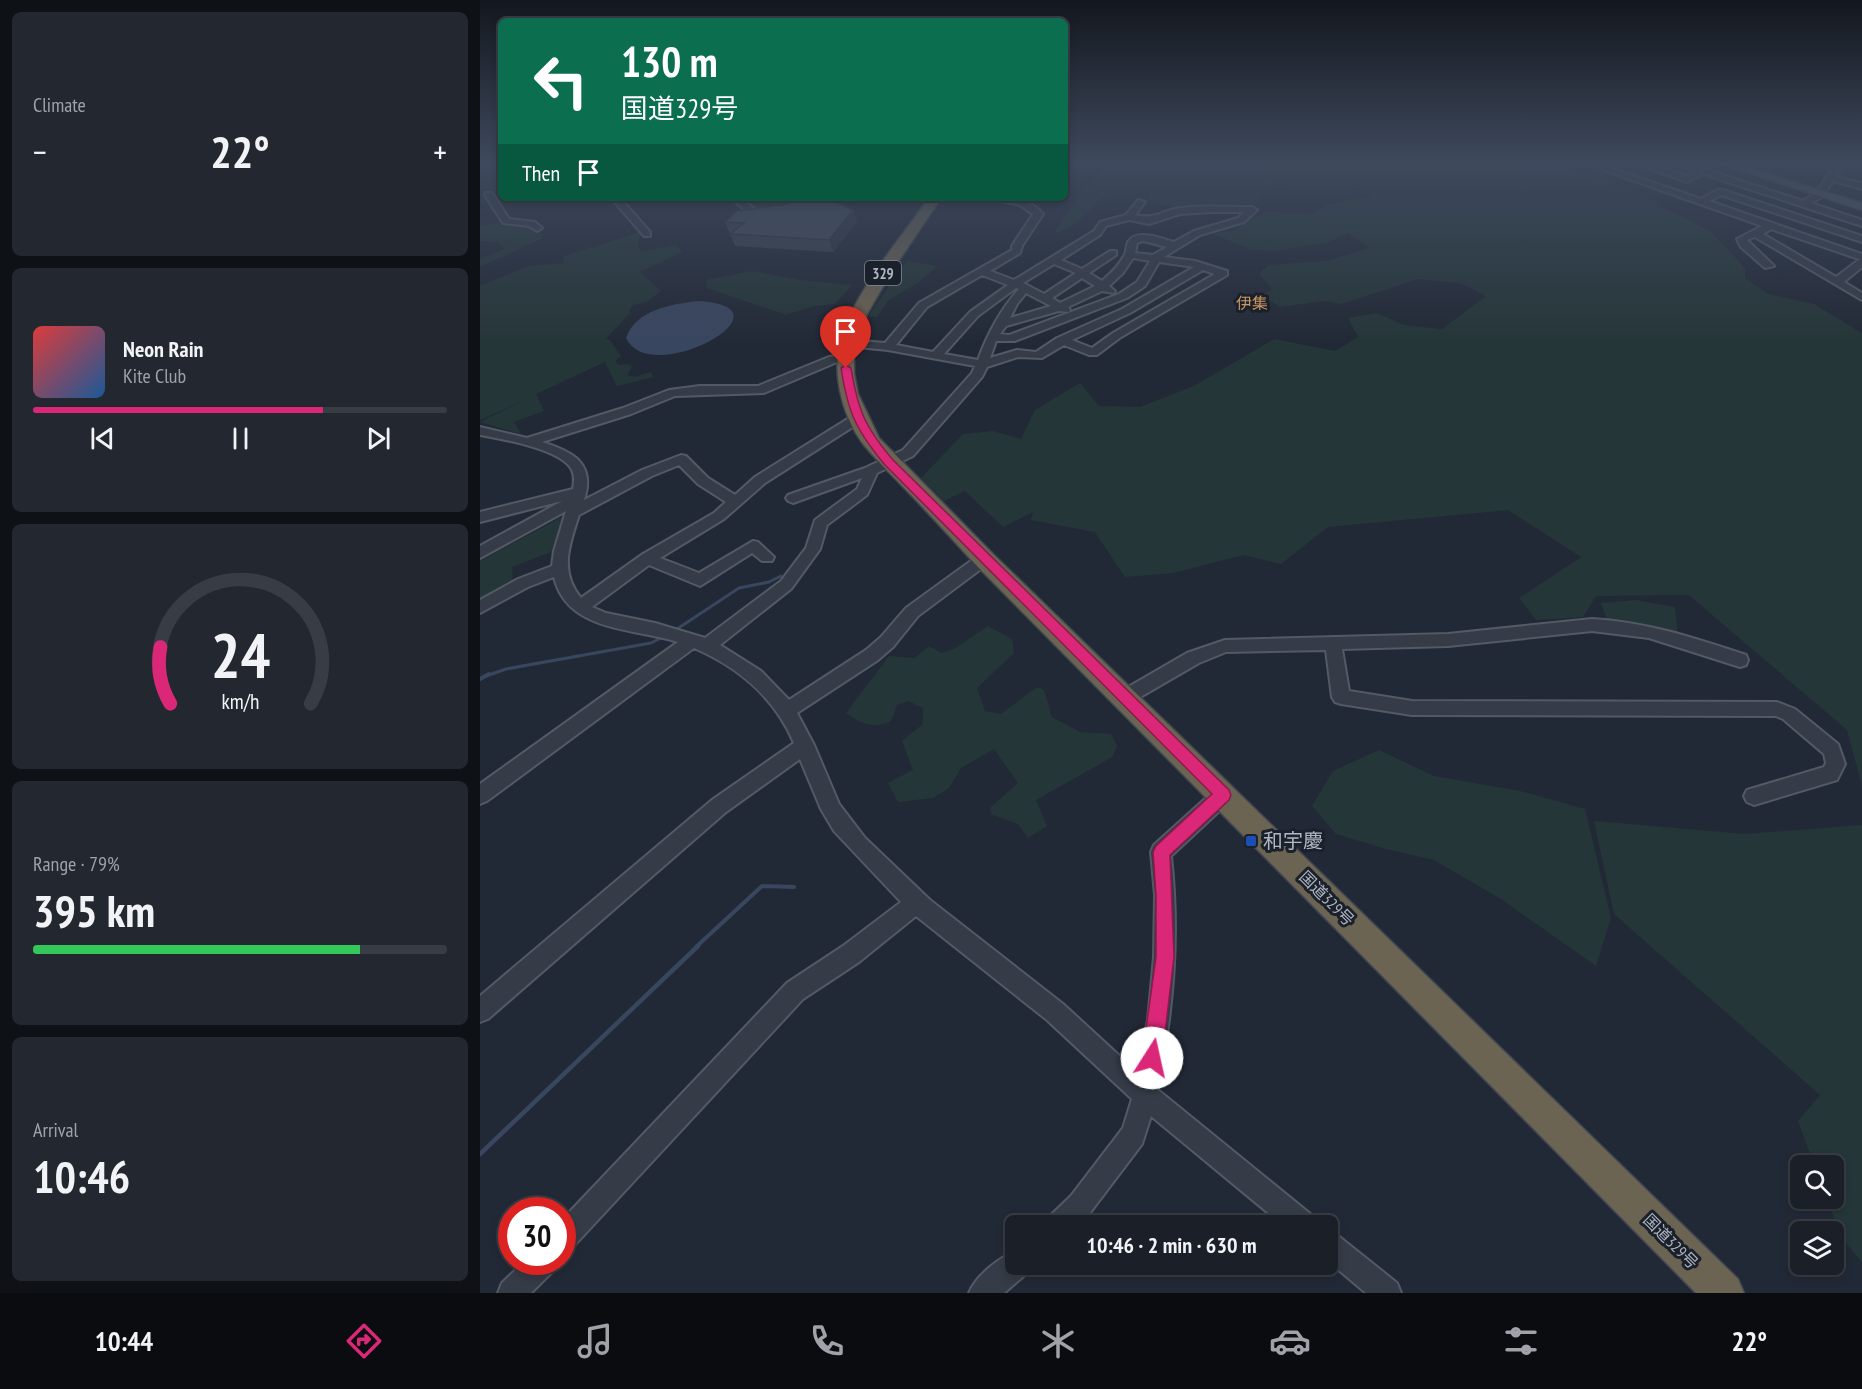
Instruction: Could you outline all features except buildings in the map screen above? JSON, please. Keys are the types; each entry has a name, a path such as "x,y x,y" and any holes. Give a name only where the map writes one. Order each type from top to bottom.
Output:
{"highway":[{"name":"国道329号","path":"918,223 858,313 847,350 847,382 858,418 871,441 880,467 984,559 1724,1293"}],"street":[{"path":"526,223 537,228"},
{"path":"638,223 647,234"},
{"path":"888,347 923,305 1017,251 1017,246 1032,223"},
{"path":"936,355 974,314 1020,286 1053,260 1097,233 1105,223"},
{"path":"992,336 1011,339 1123,296 1141,284 1156,258 1197,233 1230,223"},
{"path":"1765,223 1862,257"},
{"path":"1815,223 1862,239"},
{"path":"1769,266 1744,245 1742,239 1770,225"},
{"path":"1756,234 1862,297"},
{"path":"1002,324 1059,306 1103,287 1117,275 1130,255 1133,242 1139,238 1153,239 1175,246"},
{"path":"1061,340 1093,352 1098,351 1117,335 1223,273 1202,266 1113,253 1080,243"},
{"path":"1045,298 1113,253"},
{"path":"1053,260 1083,274 1103,287 1163,310"},
{"path":"1837,282 1862,262"},
{"path":"530,441 627,411 673,393 700,390 760,390 847,350 888,347 983,364 1017,353 1038,356 1061,340 1143,302 1202,266"},
{"path":"981,271 1045,298 1095,326"},
{"path":"793,498 880,467 908,453 970,383 983,364 992,336 1002,324 1020,286"},
{"path":"580,607 648,558 719,516 760,480 858,418"},
{"path":"480,431 530,441 576,465 582,477 560,552 560,569 565,591 580,607 600,617 685,638 754,675 788,710 805,745 828,804 838,820 868,855 955,935 1054,1011 1145,1095 1292,1215"},
{"path":"480,553 576,501 681,459 703,481 735,501"},
{"path":"480,795 685,638 786,585 813,549 820,523 862,492 870,477 880,467"},
{"path":"818,488 832,512"},
{"path":"480,517 576,501"},
{"path":"648,558 669,569 677,569 700,580 753,546 767,557"},
{"path":"788,710 873,655 912,612 984,559"},
{"path":"480,607 524,583 560,569"},
{"path":"1124,698 1193,658 1225,646 1448,640 1592,625 1612,625 1676,637 1740,660"},
{"path":"1334,643 1341,697 1412,708 1778,710 1789,714 1832,750 1836,764 1830,774 1754,796"},
{"path":"480,1011 719,806 805,745"},
{"path":"1070,1215 1080,1205 1133,1136 1145,1095 1159,1020 1165,957 1165,895 1161,852 1223,795"},
{"path":"576,1225 795,991 851,954 917,902"},
{"path":"1338,1252 1387,1293"},
{"path":"984,1293 1005,1274"},
{"path":"513,1293 530,1275"}],"shaded area":[{"path":"506,223 533,226 535,231 541,232 543,238 480,267 480,259 504,249 498,242 480,241 480,226"},
{"path":"1060,223 1075,223 1054,235"},
{"path":"1245,223 1694,223 1711,232 1745,268 1745,278 1768,294 1814,304 1862,333 1862,786 1847,730 1689,595 1596,596 1583,617 1536,620 1519,598 1581,557 1508,510 1328,527 1281,564 1243,555 1173,573 1125,577 1095,532 1031,520 1033,512 1003,527 965,491 944,501 921,478 963,434 993,431 1021,439 1035,410 1080,383 1099,406 1140,407 1194,386 1274,339 1335,351 1358,337 1348,318 1376,313 1404,325 1442,329 1486,296 1461,283 1418,279 1341,304 1326,301 1279,307 1263,295 1272,289 1259,274 1269,265 1326,261 1370,248 1348,233 1326,243 1273,251 1250,249 1213,234 1234,230"},
{"path":"640,232 638,247 641,251 676,245 682,252 640,272 661,291 647,302 633,305 630,313 606,339 610,340 621,356 615,361 618,365 629,364 632,367 627,375 635,377 651,372 653,377 617,386 605,362 536,394 544,411 514,422 521,434 480,422 525,400 480,420 480,286 528,266 563,263 564,256"},
{"path":"907,261 938,266 919,282 889,300 877,317 868,316"},
{"path":"752,271 800,280 852,285 835,304 814,306 786,315 707,288 706,280"},
{"path":"562,517 551,552 512,567 513,585 480,604 480,561"},
{"path":"1636,600 1675,607 1678,635 1608,622 1601,603"},
{"path":"988,626 1012,639 1014,653 977,688 985,711 1001,714 1037,687 1044,690 1052,717 1080,732 1111,734 1117,746 1112,757 1036,800 1047,826 1028,838 1018,824 991,814 990,808 1018,783 994,749 961,768 949,788 933,798 898,802 888,783 913,770 902,741 923,724 923,708 908,701 897,705 891,721 879,725 867,724 846,713 889,656 915,658 929,646 941,653 954,649"},
{"path":"1379,750 1434,776 1520,791 1585,809 1611,918 1596,966 1501,899 1434,860 1336,834 1312,806 1333,771"},
{"path":"1594,821 1745,834 1862,825 1862,1262 1844,1241 1844,1221 1835,1221 1831,1209 1844,1209 1844,1155 1810,1155 1798,1121 1820,1095 1614,914"}],"water":[{"path":"698,301 725,306 734,317 727,329 710,341 686,351 662,355 640,352 626,338 637,321 646,315 677,304"}],"waterway":[{"path":"674,631 739,588 769,582 781,576"},
{"path":"486,676 506,669 651,643 663,637"},
{"path":"480,679 489,674"},
{"path":"696,947 762,886 794,887"},
{"path":"480,1154 698,946"}],"place":[{"name":"和宇慶","path":"1251,841"}],"district":[{"name":"伊集","path":"1252,303"}],"route":[{"path":"846,368 851,400 858,418 871,441 889,462 1223,795 1161,852 1165,895 1165,957 1159,1020 1152,1058"}]}
